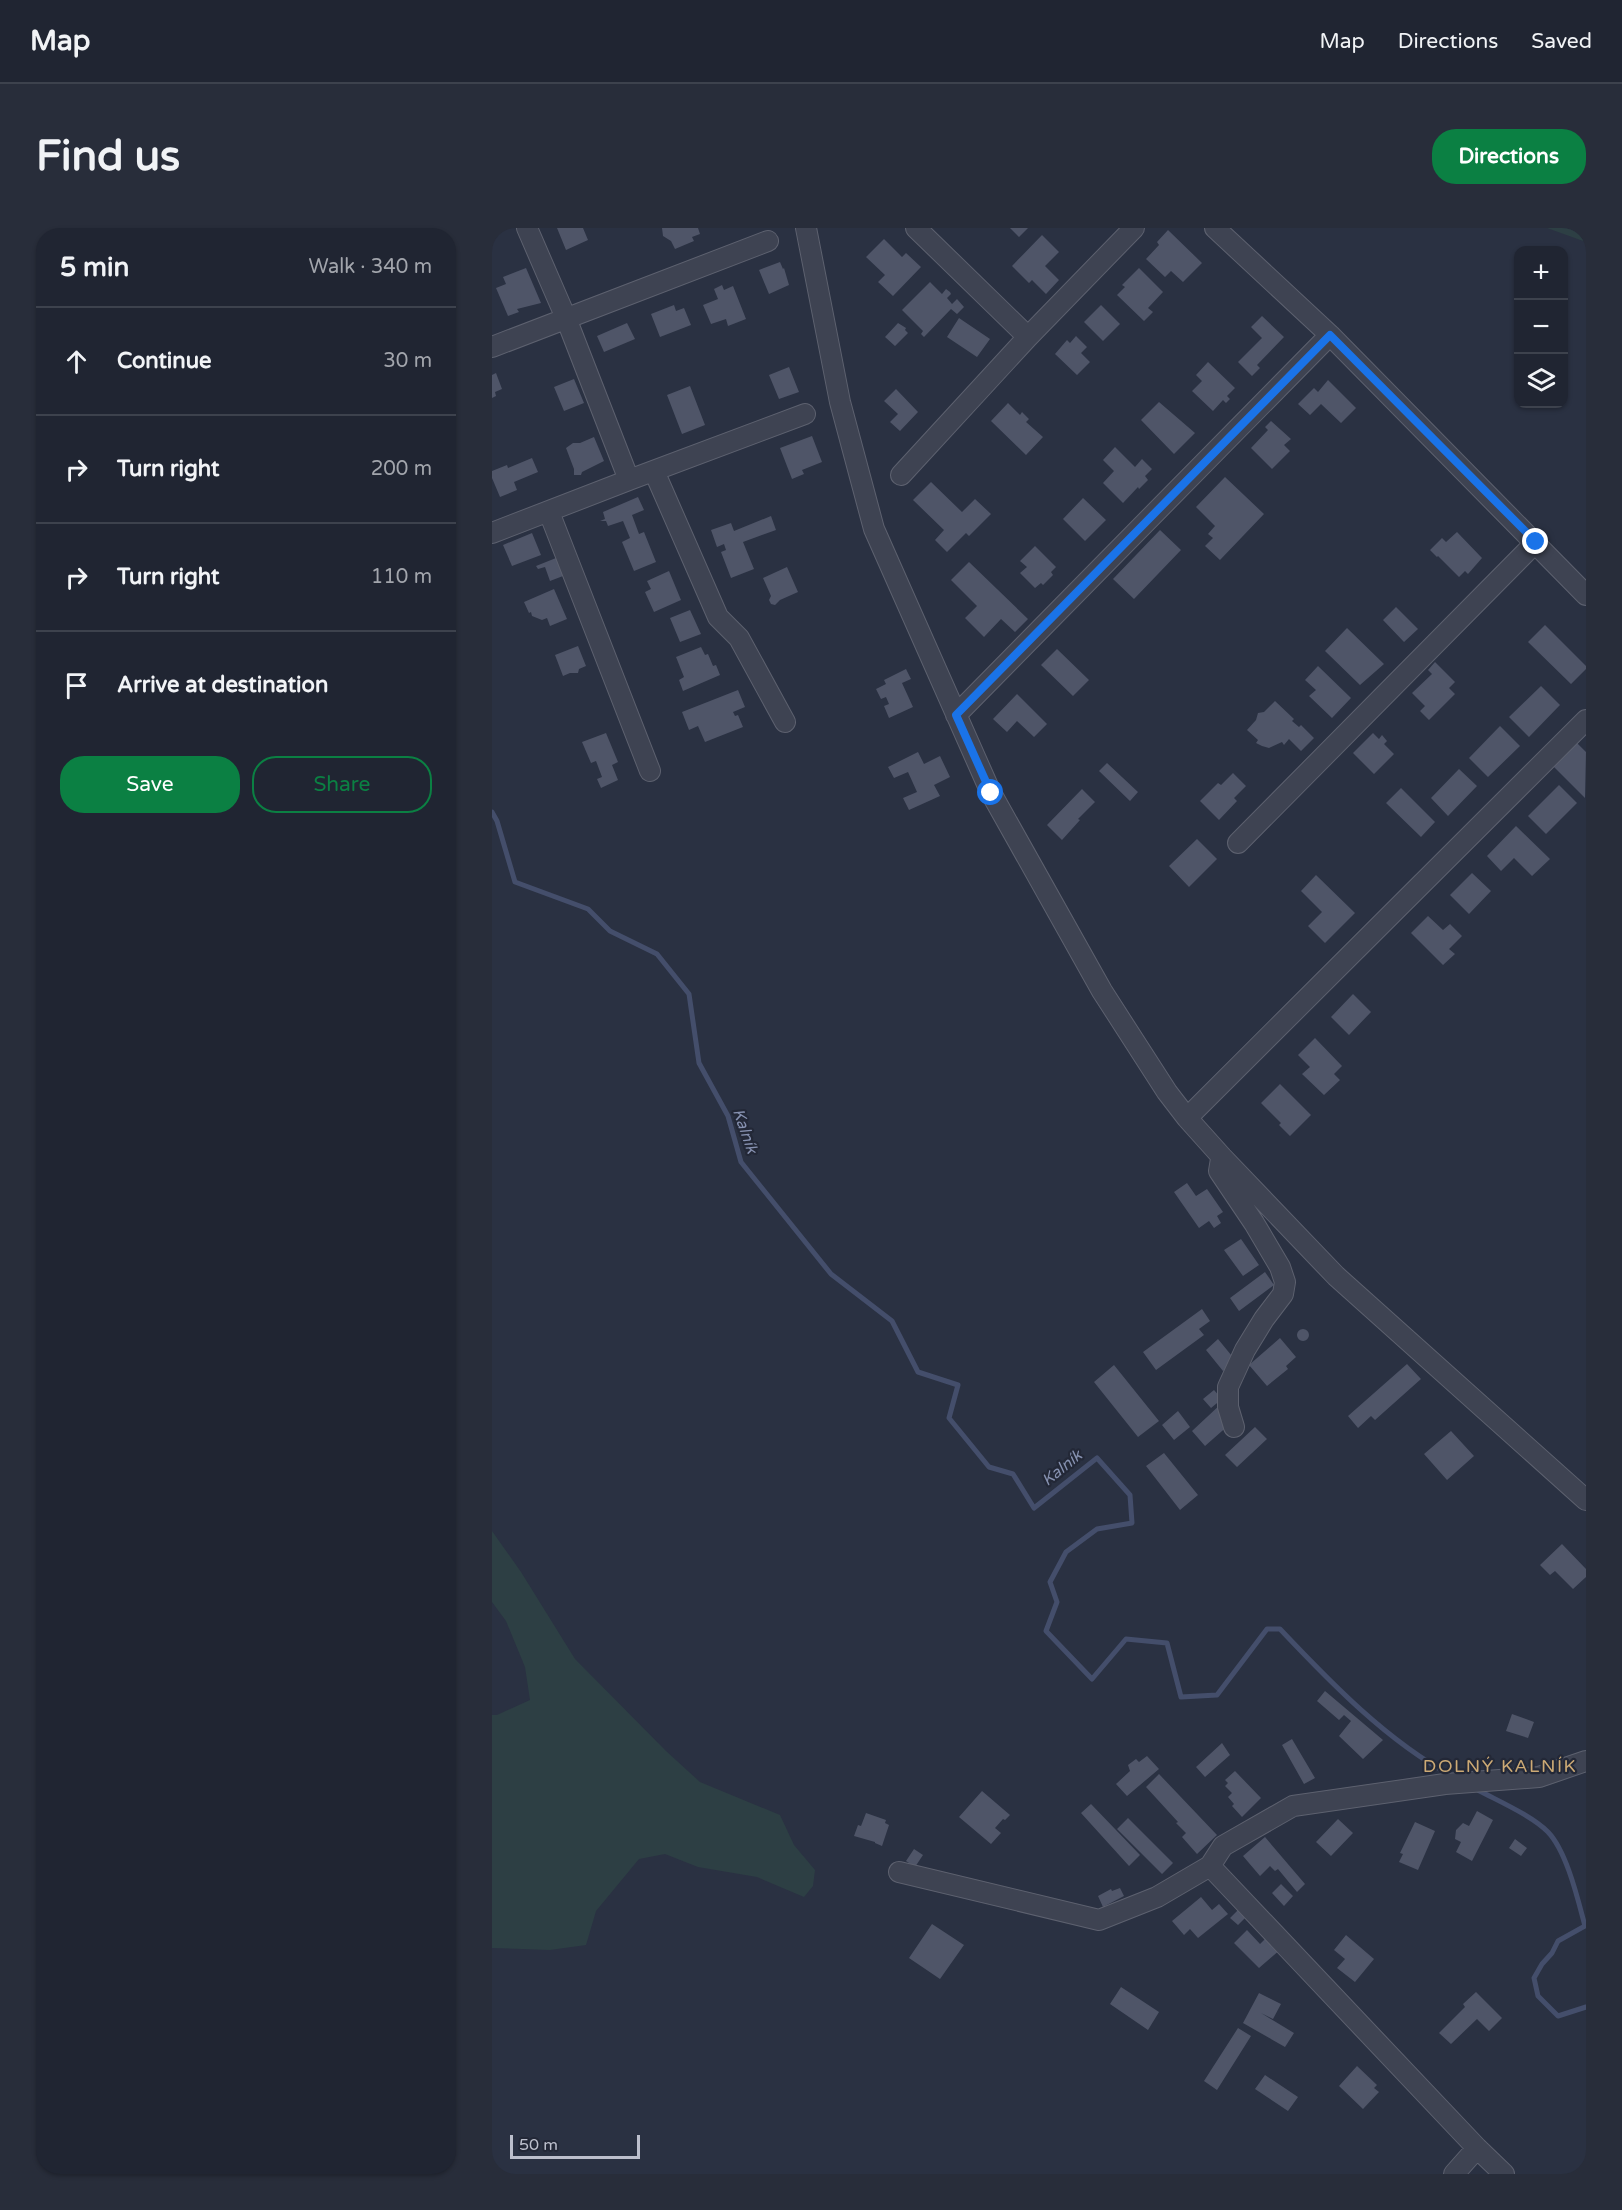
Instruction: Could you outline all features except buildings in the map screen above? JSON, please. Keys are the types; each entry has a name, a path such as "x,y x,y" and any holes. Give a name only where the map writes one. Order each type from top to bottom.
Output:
{"street":[{"path":"527,228 566,318 629,480"},
{"path":"806,228 840,402 874,529 991,793 1102,991 1144,1059 1187,1118 1222,1157 1336,1276 1586,1500"},
{"path":"916,228 1028,337"},
{"path":"901,475 1028,337 1134,228"},
{"path":"1215,228 1330,335 1536,542 1586,596"},
{"path":"492,347 768,241"},
{"path":"956,715 1330,335"},
{"path":"492,533 805,414"},
{"path":"654,471 718,617 739,638 785,722"},
{"path":"549,512 650,771"},
{"path":"1238,843 1536,542"},
{"path":"1187,1118 1586,720"},
{"path":"1222,1157 1219,1171 1254,1223 1280,1267 1285,1282 1283,1294 1258,1329 1227,1387 1228,1407 1234,1426"},
{"path":"899,1872 1098,1920 1157,1897 1210,1866 1223,1846 1293,1806 1445,1784 1539,1777 1586,1761"},
{"path":"1210,1866 1504,2174"},
{"path":"1454,2174 1477,2148"}],"shaded area":[{"path":"1547,228 1586,228 1586,242"},
{"path":"492,1531 521,1572 575,1659 666,1751 700,1782 780,1815 794,1845 815,1870 813,1886 804,1897 757,1877 698,1867 665,1854 639,1859 596,1911 586,1945 550,1950 492,1948 492,1715 497,1715 530,1700 525,1667 506,1621 492,1602"}],"waterway":[{"name":"Kalník","path":"492,812 497,821 515,882 588,909 610,931 657,954 689,994 699,1063 728,1116 741,1162 831,1274 892,1321 918,1372 958,1385 949,1418 989,1467 1013,1474 1034,1508 1097,1458 1130,1495 1132,1523 1097,1529 1066,1552 1050,1582 1057,1602 1046,1631 1092,1679 1126,1639 1167,1643 1181,1697 1217,1695 1267,1629 1280,1629 1319,1670 1382,1728 1428,1762 1452,1776"},
{"name":"Kalník","path":"1476,1789 1524,1814 1541,1826 1561,1851 1585,1926 1558,1941 1534,1978 1538,1996 1558,2016 1586,2007"}],"district":[{"name":"DOLNÝ KALNÍK","path":"1500,1766"}],"route":[{"path":"991,793 956,715 1330,335 1536,542"}]}
